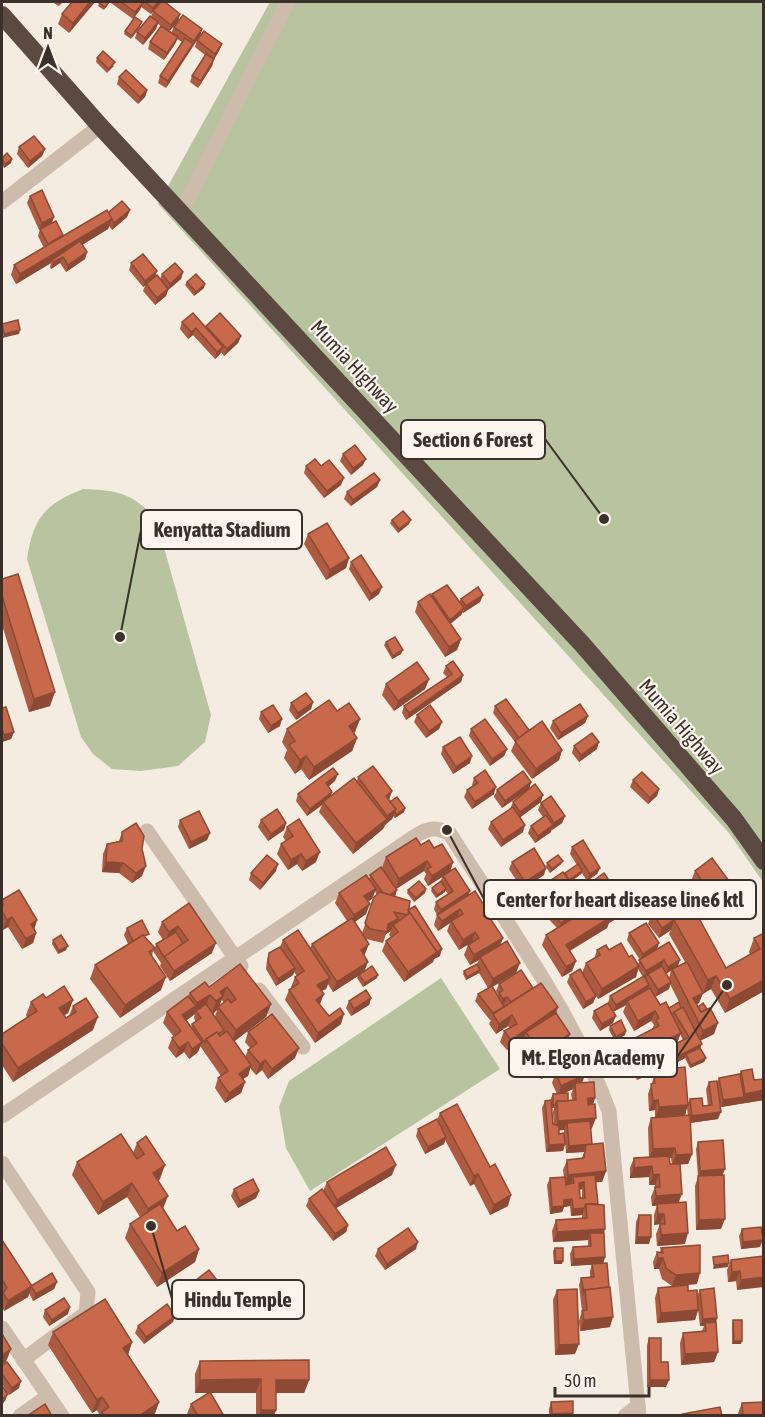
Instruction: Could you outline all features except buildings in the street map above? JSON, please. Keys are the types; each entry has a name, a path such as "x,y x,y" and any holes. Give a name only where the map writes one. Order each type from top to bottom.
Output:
{"highway":[{"name":"Mumia Highway","path":"2,15 100,126 582,644 734,819 764,861"}],"street":[{"path":"181,212 288,2"},
{"path":"2,202 100,126"},
{"path":"2,1116 424,830 434,828 450,834 568,1022 597,1077 609,1111 638,1411 625,1416"},
{"path":"147,831 235,958 303,1047"},
{"path":"2,1163 88,1292 86,1313 23,1359"},
{"path":"2,1328 62,1416"},
{"path":"20,1416 48,1395"}],"green space":[{"path":"270,2 763,2 763,882 729,833 158,204"},
{"path":"83,489 105,490 131,498 156,519 211,715 205,742 178,766 141,771 112,769 93,754 81,737 27,559 33,533 43,514 59,500"},
{"path":"441,978 500,1069 310,1191 286,1148 279,1107 289,1081"}],"place":[{"name":"Section 6 Forest","path":"604,519"},
{"name":"Kenyatta Stadium","path":"120,637"},
{"name":"Center for heart disease line6 ktl","path":"447,830"},
{"name":"Mt. Elgon Academy","path":"727,985"},
{"name":"Hindu Temple","path":"151,1226"}]}
